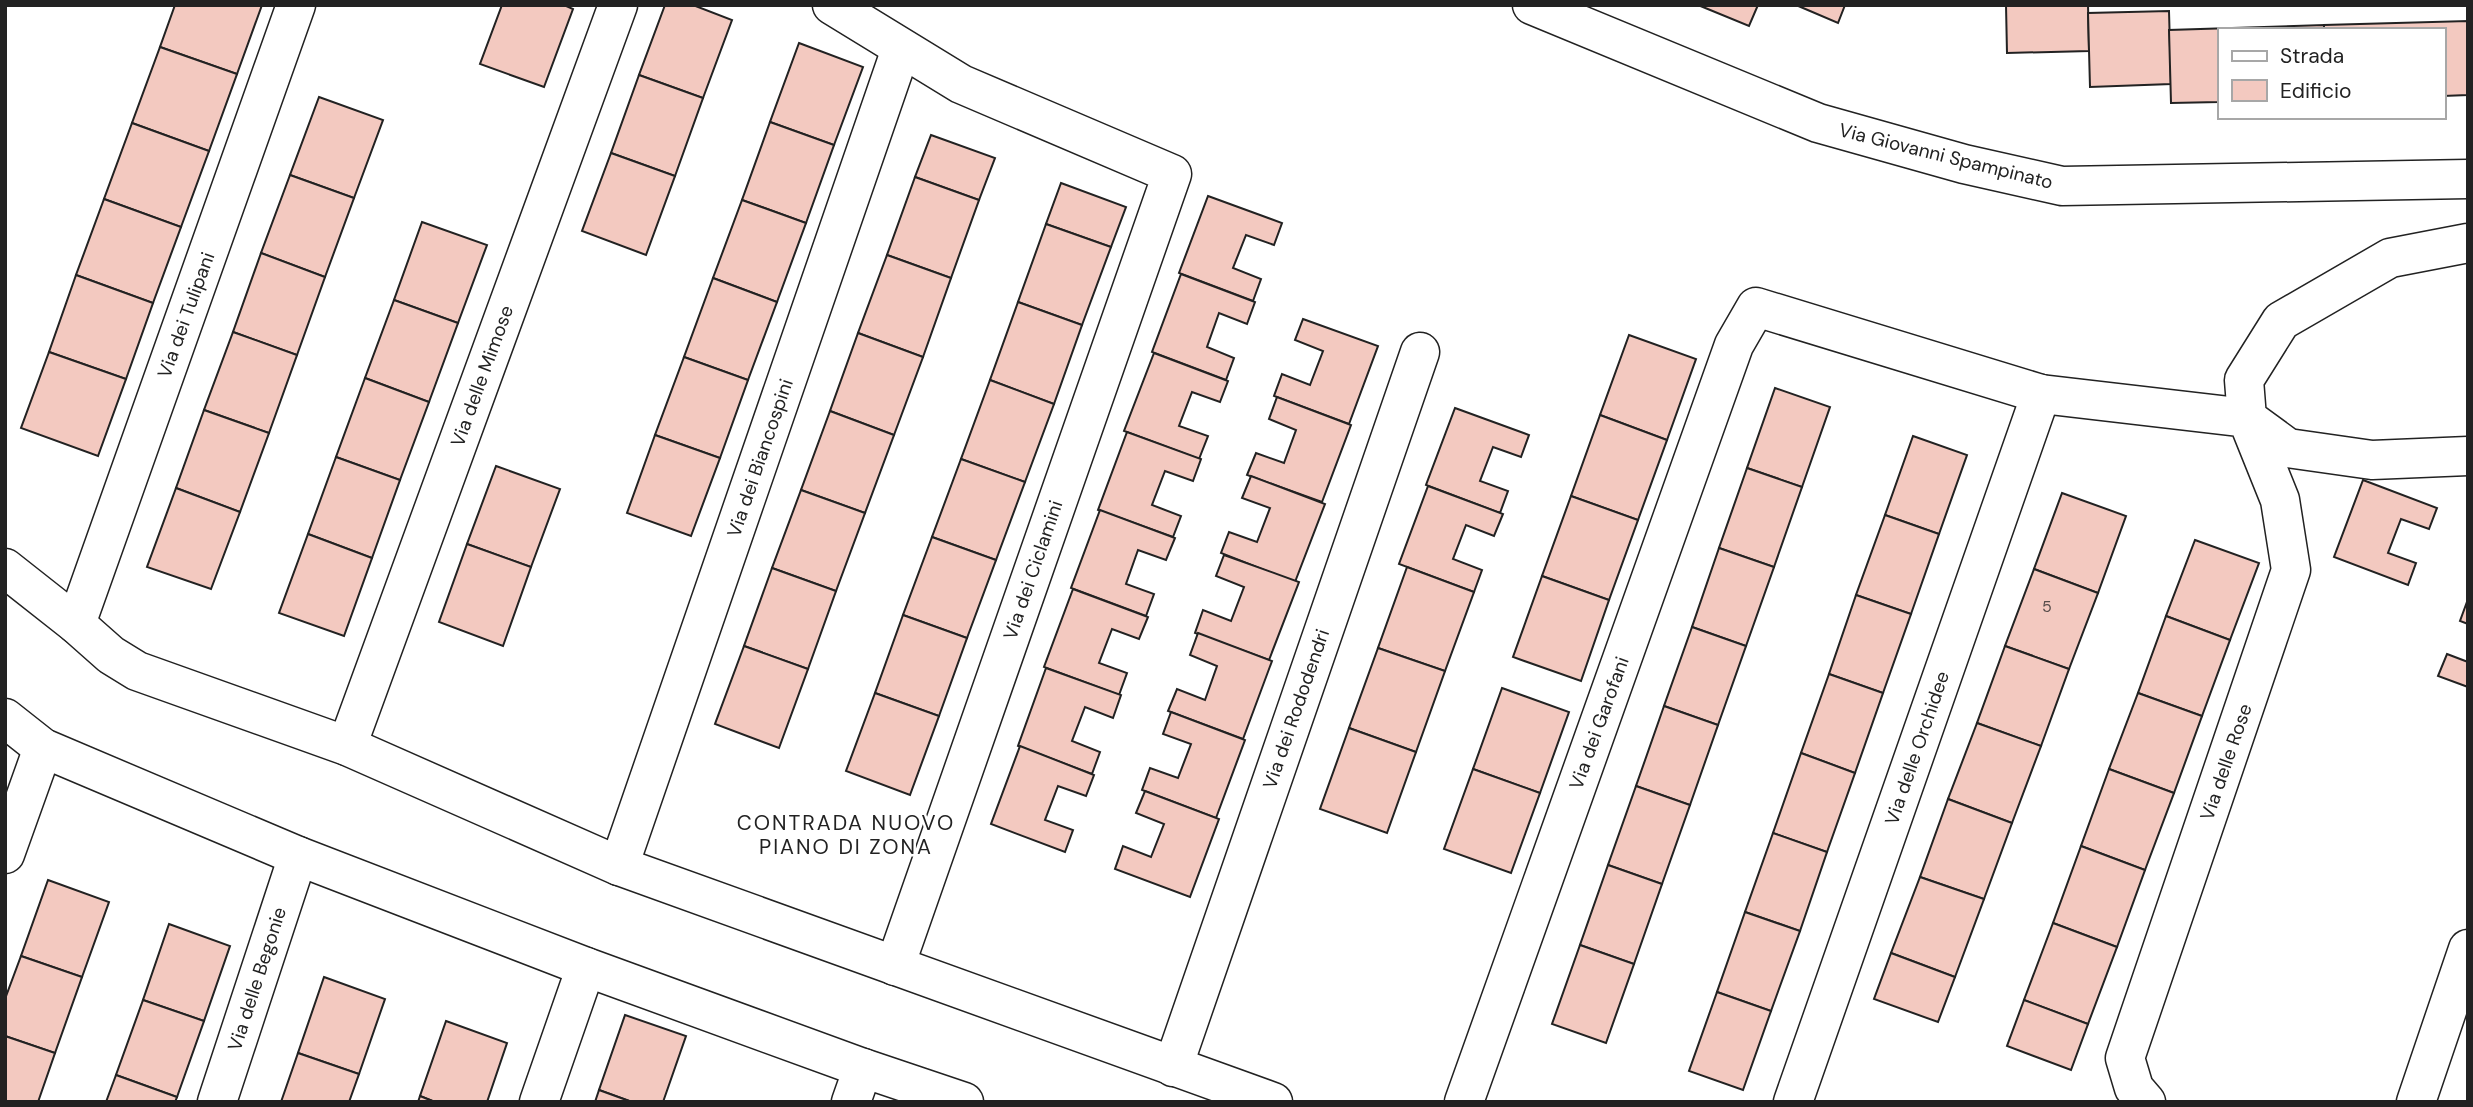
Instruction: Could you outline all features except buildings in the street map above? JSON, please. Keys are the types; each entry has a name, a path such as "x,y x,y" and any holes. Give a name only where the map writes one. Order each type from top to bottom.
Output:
{"street":[{"name":"Via dei Tulipani","path":"76,624 296,5"},
{"name":"Via delle Mimose","path":"347,746 618,5"},
{"path":"832,5 901,49"},
{"name":"Via Giovanni Spampinato","path":"1532,5 1818,123 1964,164 2062,186 2468,179"},
{"name":"Via dei Ciclamini","path":"895,966 1172,174 961,85 901,49"},
{"name":"Via dei Biancospini","path":"619,866 901,49"},
{"name":"Via delle Rose","path":"2146,1102 2134,1088 2125,1058 2291,570 2280,500 2247,418 2244,380 2281,321 2390,258 2468,243"},
{"name":"Via dei Garofani","path":"1464,1102 1734,345 1756,307 2041,394"},
{"name":"Via dei Rododendri","path":"1172,1067 1420,352"},
{"path":"2041,394 2247,418 2288,448 2372,460 2465,457"},
{"name":"Via delle Orchidee","path":"1793,1102 2041,394"},
{"path":"5,568 111,655 137,671 347,746 619,866 1273,1102"},
{"path":"5,718 43,748 298,856 586,968 857,1085 964,1102"},
{"path":"5,854 43,748"},
{"name":"Via delle Begonie","path":"217,1102 298,856"},
{"path":"2416,1102 2468,949"},
{"path":"539,1102 586,968"}],"district":[{"name":"CONTRADA NUOVO PIANO DI ZONA","path":"846,835"}]}
